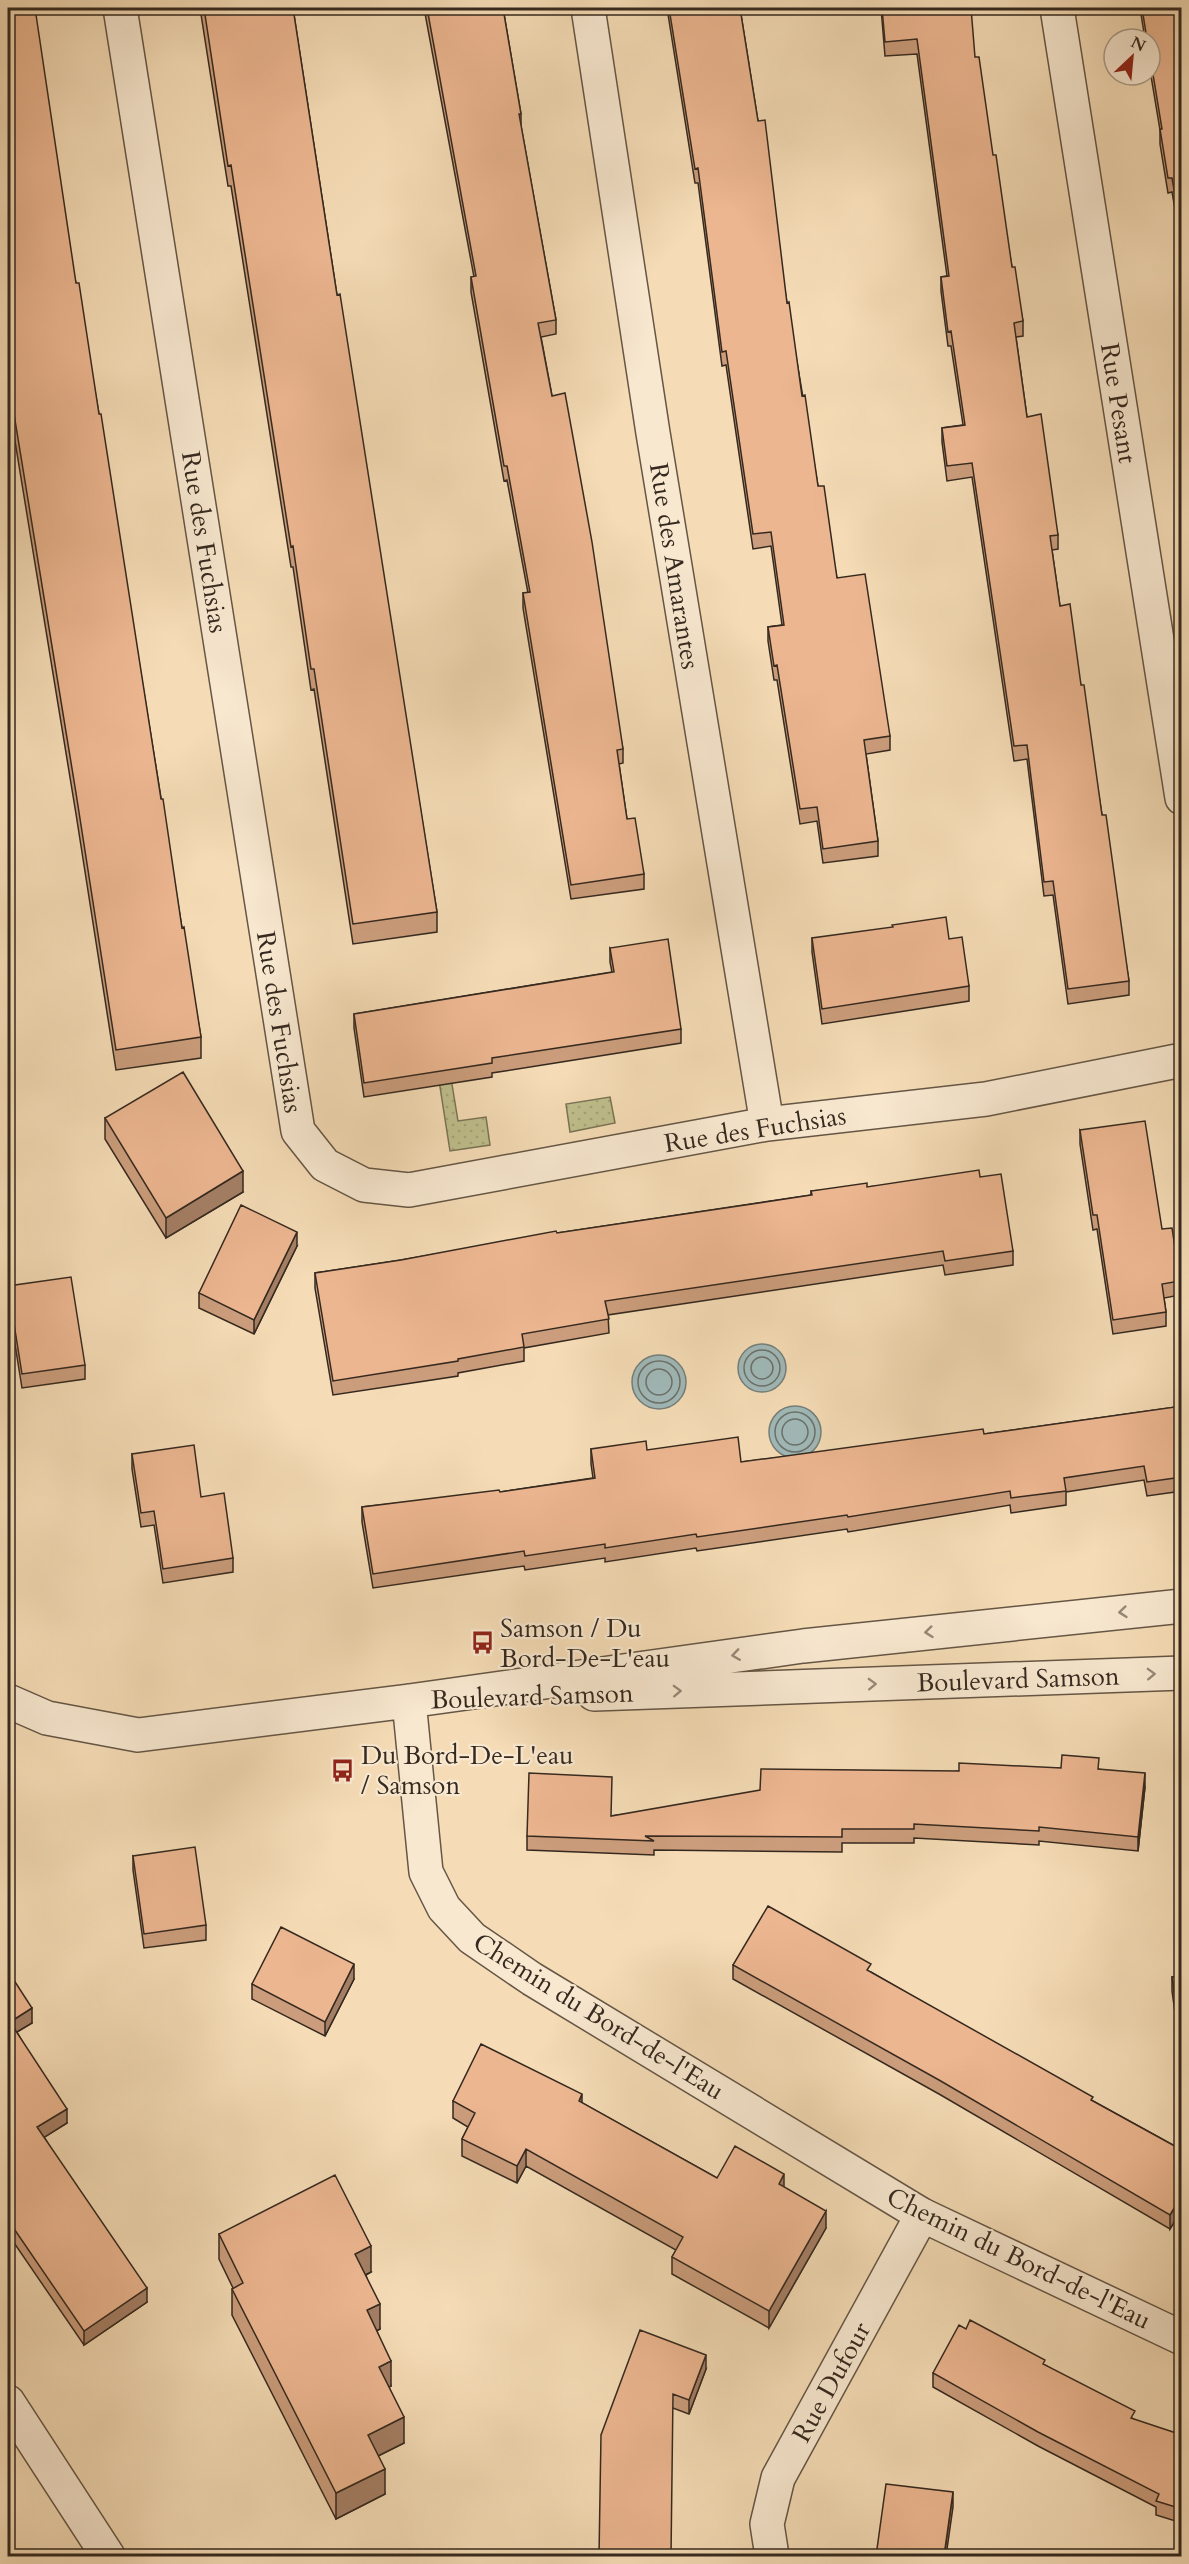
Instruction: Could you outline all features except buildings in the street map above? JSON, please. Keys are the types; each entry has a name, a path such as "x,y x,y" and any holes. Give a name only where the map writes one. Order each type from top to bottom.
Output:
{"street":[{"name":"Rue des Fuchsias","path":"120,8 298,1131 325,1165 364,1185 410,1190 767,1124 986,1099 1182,1060"},
{"name":"Rue des Amarantes","path":"588,8 654,445 767,1124"},
{"name":"Rue Pesant","path":"1057,8 1182,798"},
{"name":"Boulevard Samson","path":"409,1701 803,1646 1182,1606"},
{"name":"Boulevard Samson","path":"409,1701 1182,1673"},
{"path":"8,1701 47,1718 138,1735 409,1701"},
{"name":"Chemin du Bord-de-l'Eau","path":"409,1701 426,1872 444,1908 472,1938 532,1978 922,2215 1182,2338"},
{"name":"Rue Dufour","path":"772,2556 766,2524 778,2478 922,2215"},
{"path":"8,2402 108,2556"}],"green space":[{"path":"450,1072 458,1121 486,1117 490,1145 450,1151 438,1074"},
{"path":"610,1097 615,1123 570,1132 566,1104"}],"water":[{"path":"757,1344 767,1344 782,1354 786,1368 782,1382 776,1388 767,1392 757,1392 742,1382 738,1373 738,1363 748,1348"},
{"path":"659,1355 669,1357 678,1363 684,1372 686,1382 684,1392 678,1401 669,1407 659,1409 649,1407 640,1401 634,1392 632,1382 634,1372 640,1363 649,1357"},
{"path":"790,1406 800,1406 814,1413 821,1432 814,1451 800,1458 790,1458 780,1454 773,1447 769,1437 769,1427 773,1417 780,1410"}],"place":[{"name":"Samson / Du Bord-De-L'eau","path":"482,1643"},
{"name":"Du Bord-De-L'eau / Samson","path":"343,1770"}]}
